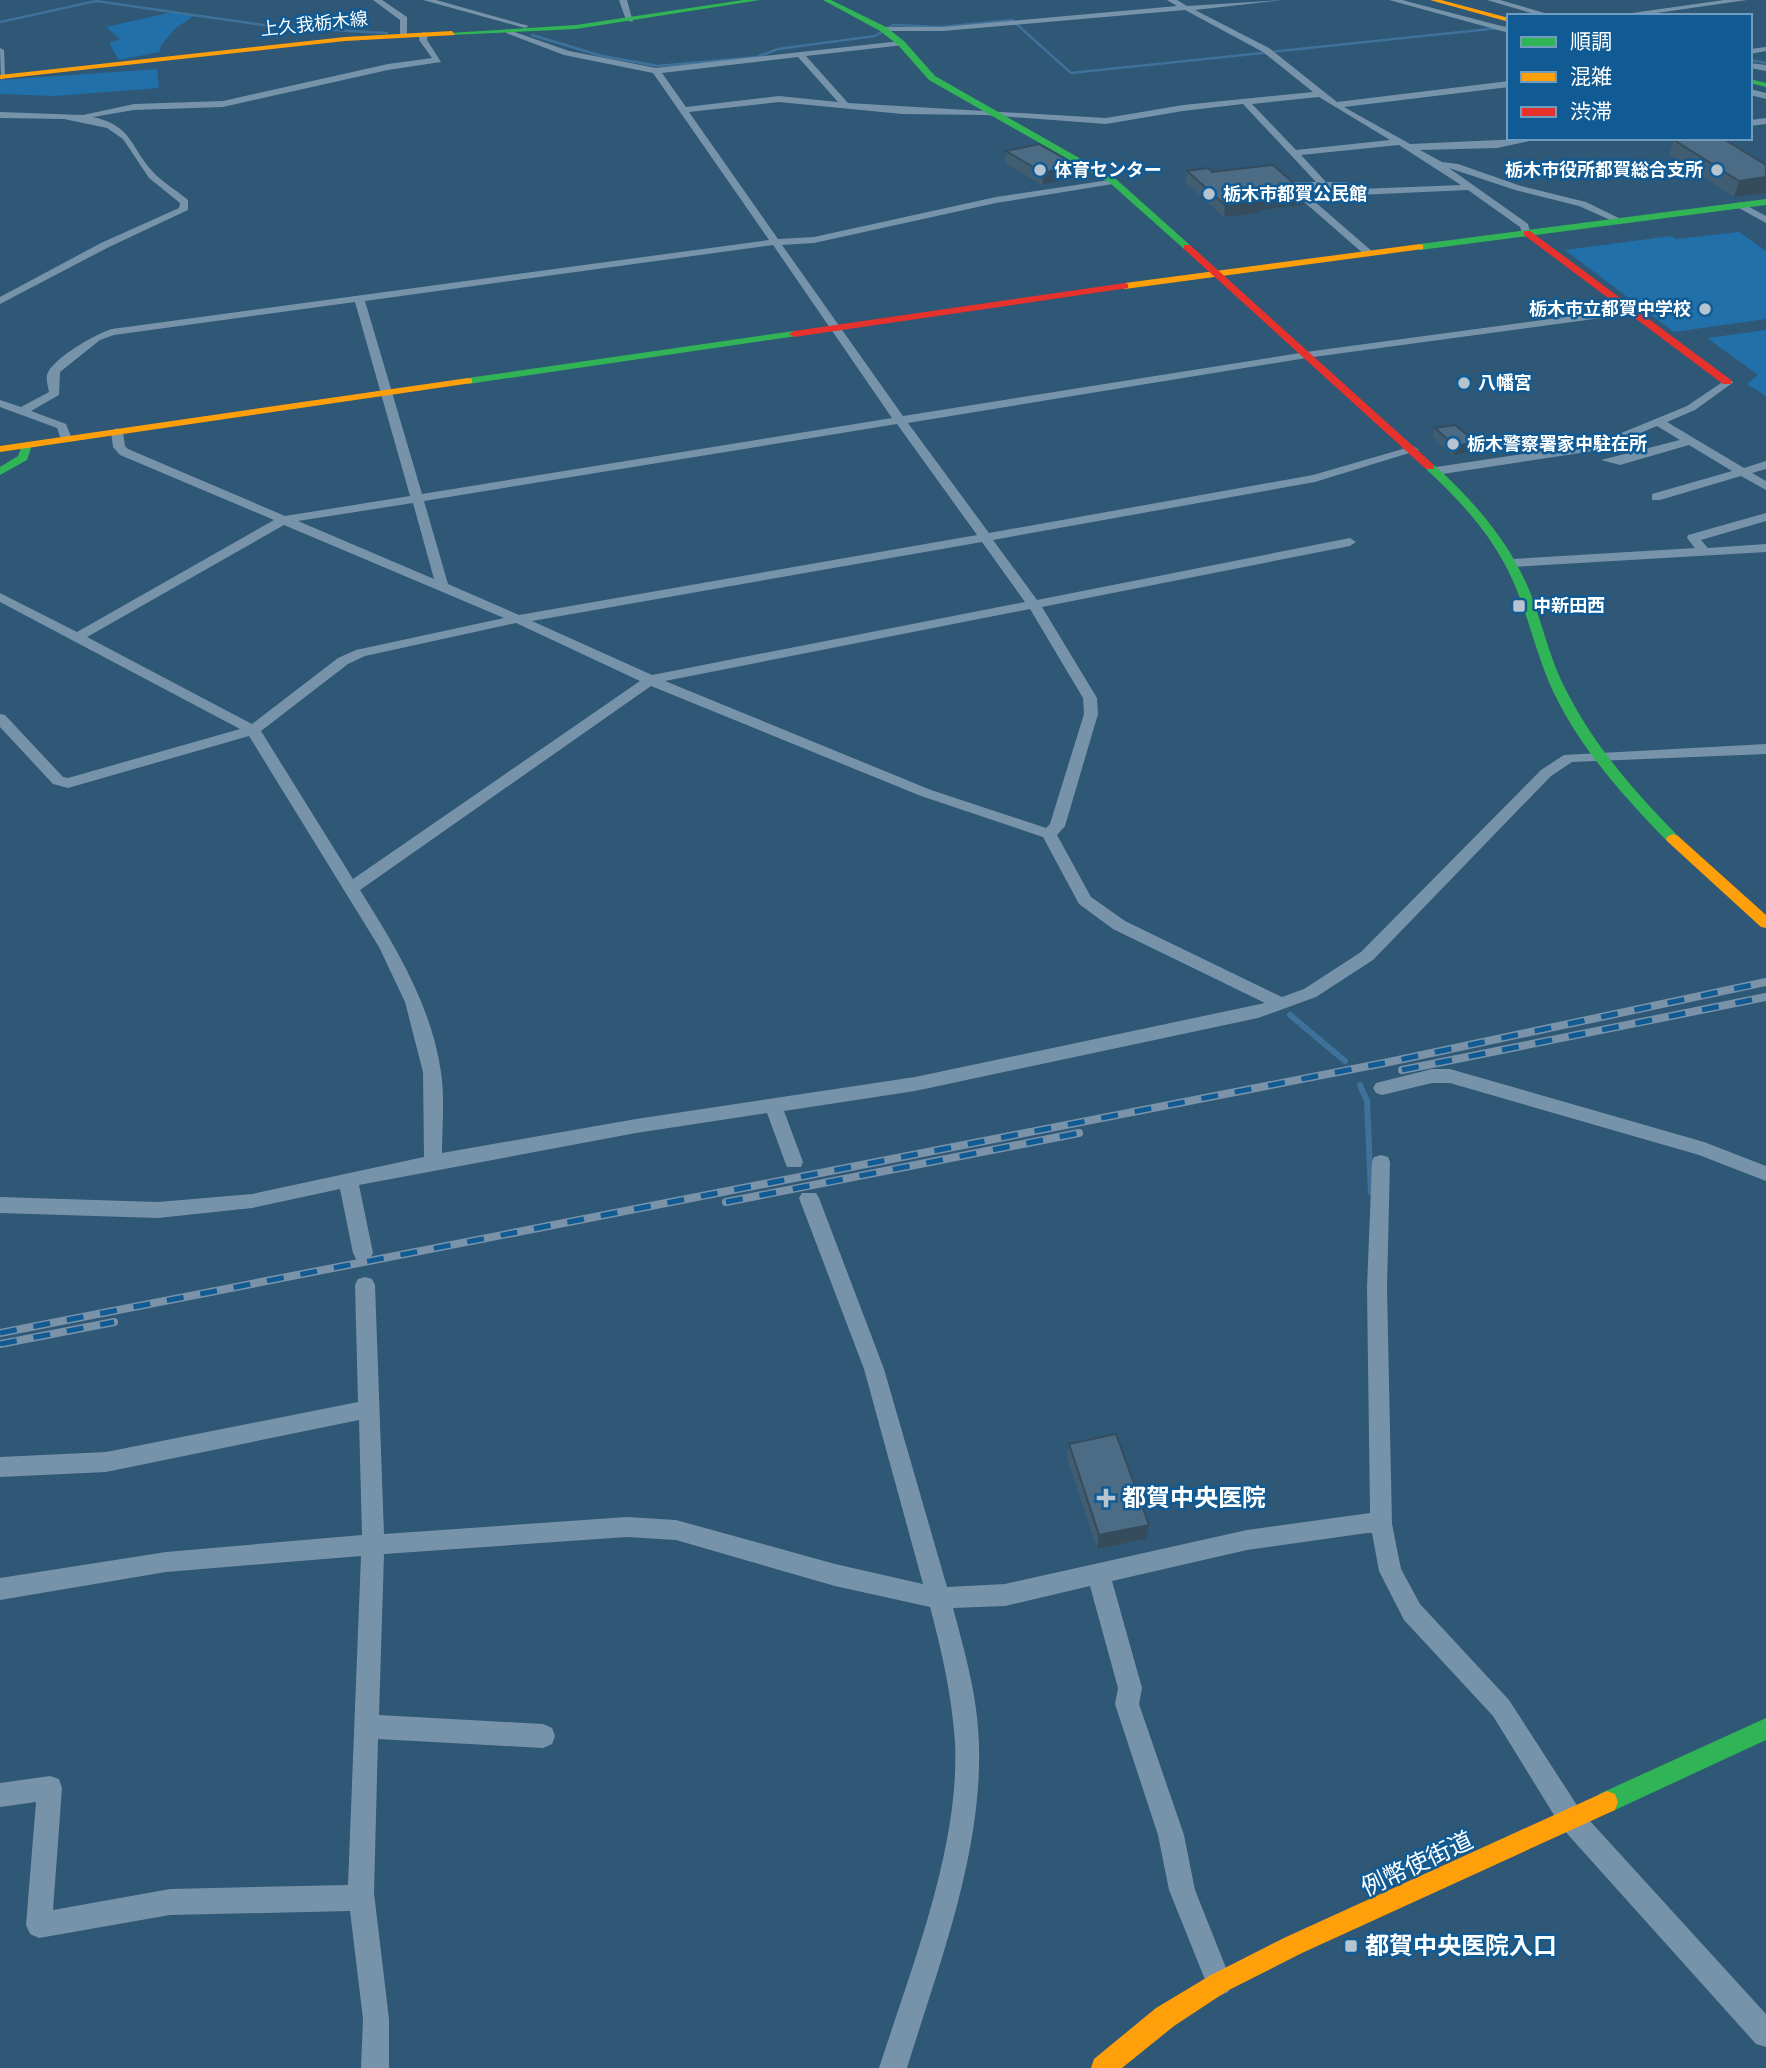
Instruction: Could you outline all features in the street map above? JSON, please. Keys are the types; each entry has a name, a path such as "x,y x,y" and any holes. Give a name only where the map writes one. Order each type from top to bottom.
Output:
{"main road":[{"name":"上久我栃木線","path":"0,77 404,27 424,34 533,30 630,20 757,0"},
{"path":"826,0 883,29 901,43 932,78 986,112 1113,181 1436,471 1483,519 1512,563 1560,692 1600,756 1646,809 1766,923"},
{"path":"1433,0 1507,27"},
{"path":"1453,0 1507,14"},
{"path":"0,449 1217,273 1766,202"},
{"path":"1527,233 1727,382"},
{"path":"0,472 23,457 27,445"},
{"name":"例幣使街道","path":"1103,2068 1165,2017 1219,1983 1766,1729"}],"street":[{"path":"377,0 404,27 410,10"},
{"path":"623,0 630,20"},
{"path":"1171,0 1266,50 1335,105 1406,144 1471,187 1525,226 1527,233"},
{"path":"883,29 943,29 1278,0"},
{"path":"1393,0 1507,27"},
{"path":"1491,0 1544,14"},
{"path":"1631,14 1743,0"},
{"path":"425,1 533,30"},
{"path":"509,31 567,53 656,71 901,43"},
{"path":"67,117 134,107 223,104 388,67 438,60 428,50 423,40 424,34"},
{"path":"0,50 3,65 0,77"},
{"path":"800,55 846,106"},
{"path":"656,71 901,422 988,538 1035,606 1090,698 1091,713 1057,826 1049,834"},
{"path":"1335,105 1507,84"},
{"path":"685,110 779,99 951,114 986,112 1107,121 1320,94"},
{"path":"1245,102 1323,184"},
{"path":"0,115 67,117 97,121 124,135 149,172 185,202 183,211 105,245 0,301"},
{"path":"1294,153 1406,144 1497,145 1527,140"},
{"path":"1435,162 1518,188 1565,197 1600,209 1620,221"},
{"path":"24,410 55,393 52,376 55,370 96,338 112,332 775,242 814,240 1008,198 1113,181"},
{"path":"1368,253 1290,185 1346,185 1358,192 1471,187"},
{"path":"1740,205 1766,220"},
{"path":"359,297 442,583 440,587"},
{"path":"78,637 283,520 1306,355 1631,311"},
{"path":"1436,471 1592,449 1691,408 1727,382"},
{"path":"0,403 62,426 66,439"},
{"path":"1658,422 1766,486"},
{"path":"117,432 119,447 124,452 518,619 650,680 926,793 1049,834 1084,900 1119,926 1282,1004"},
{"path":"1607,460 1620,461 1691,441"},
{"path":"0,718 58,780 68,783 253,730 343,661 361,653 518,619 988,538 1315,478 1413,450"},
{"path":"1656,497 1766,465"},
{"path":"1704,551 1693,538 1766,517"},
{"path":"351,888 650,680 1350,542"},
{"path":"1512,563 1766,548"},
{"path":"0,597 253,730 387,947 414,1002 432,1072 433,1162"},
{"path":"0,1205 158,1210 252,1201 433,1162 915,1084 1213,1023 1282,1004 1330,983 1367,956 1546,773 1569,758 1766,750"},
{"path":"1382,1088 1432,1076 1450,1076 1704,1149 1766,1174"},
{"path":"773,1106 794,1162"},
{"path":"1381,1162 1377,1288 1381,1524 1390,1571 1412,1612 1491,1695 1571,1819 1766,2034"},
{"path":"348,1180 363,1253"},
{"path":"809,1198 874,1369 960,1676 963,1703 967,1745 962,1821 942,1911 893,2068"},
{"path":"365,1285 373,1543 362,1898 376,2019 375,2068"},
{"path":"0,1466 106,1462 368,1409"},
{"path":"0,1589 166,1562 373,1543 600,1528 676,1530 835,1575 937,1598 1005,1595 1247,1540 1367,1523 1381,1524"},
{"path":"1098,1573 1130,1688 1127,1704 1171,1835 1182,1890 1219,1983"},
{"path":"367,1726 543,1736"},
{"path":"0,1795 50,1788 40,1925 170,1902 362,1898"}],"shaded area":[{"path":"172,12 195,15 176,28 161,45 160,52 119,60 109,43 120,39 106,27"},
{"path":"157,69 159,88 54,96 0,94 0,80"},
{"name":"栃木市立都賀中学校","path":"1739,232 1766,251 1766,319 1674,332 1565,250 1671,236 1676,239"},
{"path":"1766,330 1766,396 1747,384 1758,375 1707,338"}],"building":[{"path":"1674,140 1725,140 1766,165 1766,177 1739,181"},
{"path":"1039,144 1076,165 1043,173 1006,151"},
{"path":"1273,165 1305,193 1225,205 1187,171 1208,168 1212,172"},
{"path":"1455,425 1476,442 1455,446 1435,428"},
{"name":"都賀中央医院","path":"1116,1434 1149,1525 1099,1535 1069,1444"}],"waterway":[{"path":"0,22 96,1 277,27 387,33"},
{"path":"532,35 602,56 658,66 757,57 778,49 875,36 893,25 941,27 1012,20 1071,73 1507,27"},
{"path":"1752,60 1766,63"},
{"path":"1290,1015 1345,1061"},
{"path":"1360,1085 1367,1101 1371,1192"}],"railway":[{"path":"0,1333 1389,1062 1766,982"},
{"path":"1402,1070 1766,997"},
{"path":"726,1202 1079,1133"},
{"path":"0,1344 114,1322"}],"traffic: fast":[{"path":"452,33 576,27 757,0"},
{"path":"826,0 883,29 901,43 932,78 1113,181 1187,247"},
{"path":"1752,82 1766,85"},
{"path":"1420,247 1766,202"},
{"path":"468,381 794,334"},
{"path":"0,472 23,458 27,445"},
{"path":"1430,467 1472,508 1506,555 1523,590 1559,690 1582,731 1625,788 1673,839"},
{"path":"1607,1802 1766,1729"}],"traffic: slow":[{"path":"1433,0 1507,19"},
{"path":"0,77 345,39 452,33"},
{"path":"1125,286 1420,247"},
{"path":"0,449 468,381"},
{"path":"1673,839 1766,923"},
{"path":"1103,2068 1165,2017 1219,1983 1294,1945 1607,1802"}],"traffic: jam":[{"path":"1527,233 1727,382"},
{"path":"1187,247 1430,467"},
{"path":"794,334 1125,286"}],"place":[{"name":"体育センター","path":"1040,170"},
{"name":"栃木市役所都賀総合支所","path":"1717,170"},
{"name":"栃木市都賀公民館","path":"1209,194"},
{"name":"栃木市立都賀中学校","path":"1705,309"},
{"name":"八幡宮","path":"1464,383"},
{"name":"栃木警察署家中駐在所","path":"1453,444"},
{"name":"中新田西","path":"1519,606"},
{"name":"都賀中央医院","path":"1106,1498"},
{"name":"都賀中央医院入口","path":"1351,1946"}]}
